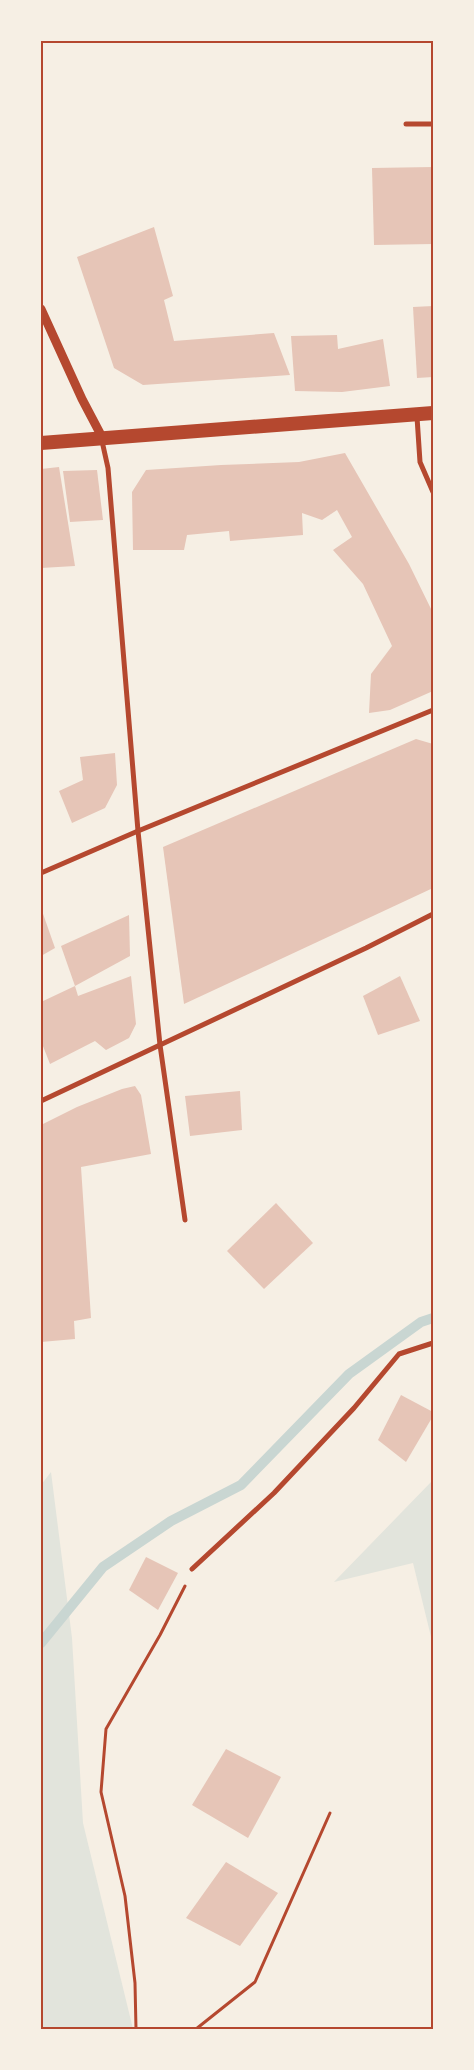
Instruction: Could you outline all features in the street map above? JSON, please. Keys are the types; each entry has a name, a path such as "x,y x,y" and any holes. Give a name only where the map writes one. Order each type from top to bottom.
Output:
{"highway":[{"path":"41,443 433,413"}],"street":[{"path":"406,124 433,124"},
{"path":"41,309 82,399 102,437 108,468 138,830 160,1045 185,1220"},
{"path":"417,414 420,462 433,492"},
{"path":"41,872 138,830 433,710"},
{"path":"41,1101 366,948 433,914"},
{"path":"194,1567 274,1493 354,1408 399,1354 433,1343"}],"path":[{"path":"136,2029 135,1983 125,1896 101,1792 106,1729 160,1635 194,1567"},
{"path":"196,2029 255,1982 330,1813"}],"shaded area":[{"path":"51,1472 72,1638 83,1823 133,2029 41,2029 41,1485"},
{"path":"433,1480 433,1645 413,1563 334,1582"}],"building":[{"path":"433,167 433,244 374,245 372,168"},
{"path":"154,227 173,296 164,300 174,341 274,333 290,375 143,385 114,368 77,257"},
{"path":"433,306 433,377 417,378 413,307"},
{"path":"337,335 338,349 383,339 390,386 342,392 295,391 291,336"},
{"path":"345,453 409,564 433,613 433,691 390,710 369,713 371,674 392,646 363,584 333,550 352,537 337,510 322,520 302,513 303,535 230,541 229,531 187,535 184,550 133,550 132,492 146,470 299,462"},
{"path":"59,467 75,566 41,568 41,469"},
{"path":"97,470 103,520 70,522 63,471"},
{"path":"416,739 433,744 433,888 184,1004 163,847"},
{"path":"115,753 117,785 105,808 72,823 59,791 83,780 80,757"},
{"path":"41,908 55,948 41,956"},
{"path":"129,915 130,956 75,986 61,946"},
{"path":"131,976 136,1024 129,1038 106,1050 95,1041 50,1064 41,1041 41,1002 75,986 78,996"},
{"path":"400,976 420,1021 378,1035 363,996"},
{"path":"135,1086 141,1095 151,1154 81,1167 91,1318 74,1321 75,1339 41,1342 41,1125 77,1107 122,1089"},
{"path":"240,1091 242,1130 190,1136 185,1096"},
{"path":"276,1203 313,1243 264,1289 227,1251"},
{"path":"401,1395 433,1412 433,1416 406,1462 378,1440"},
{"path":"146,1557 178,1573 158,1610 129,1590"},
{"path":"226,1749 281,1777 248,1838 192,1805"},
{"path":"226,1862 278,1893 240,1946 186,1918"}],"waterway":[{"path":"41,1643 103,1567 171,1521 241,1485 349,1374 421,1322 433,1318"}]}
